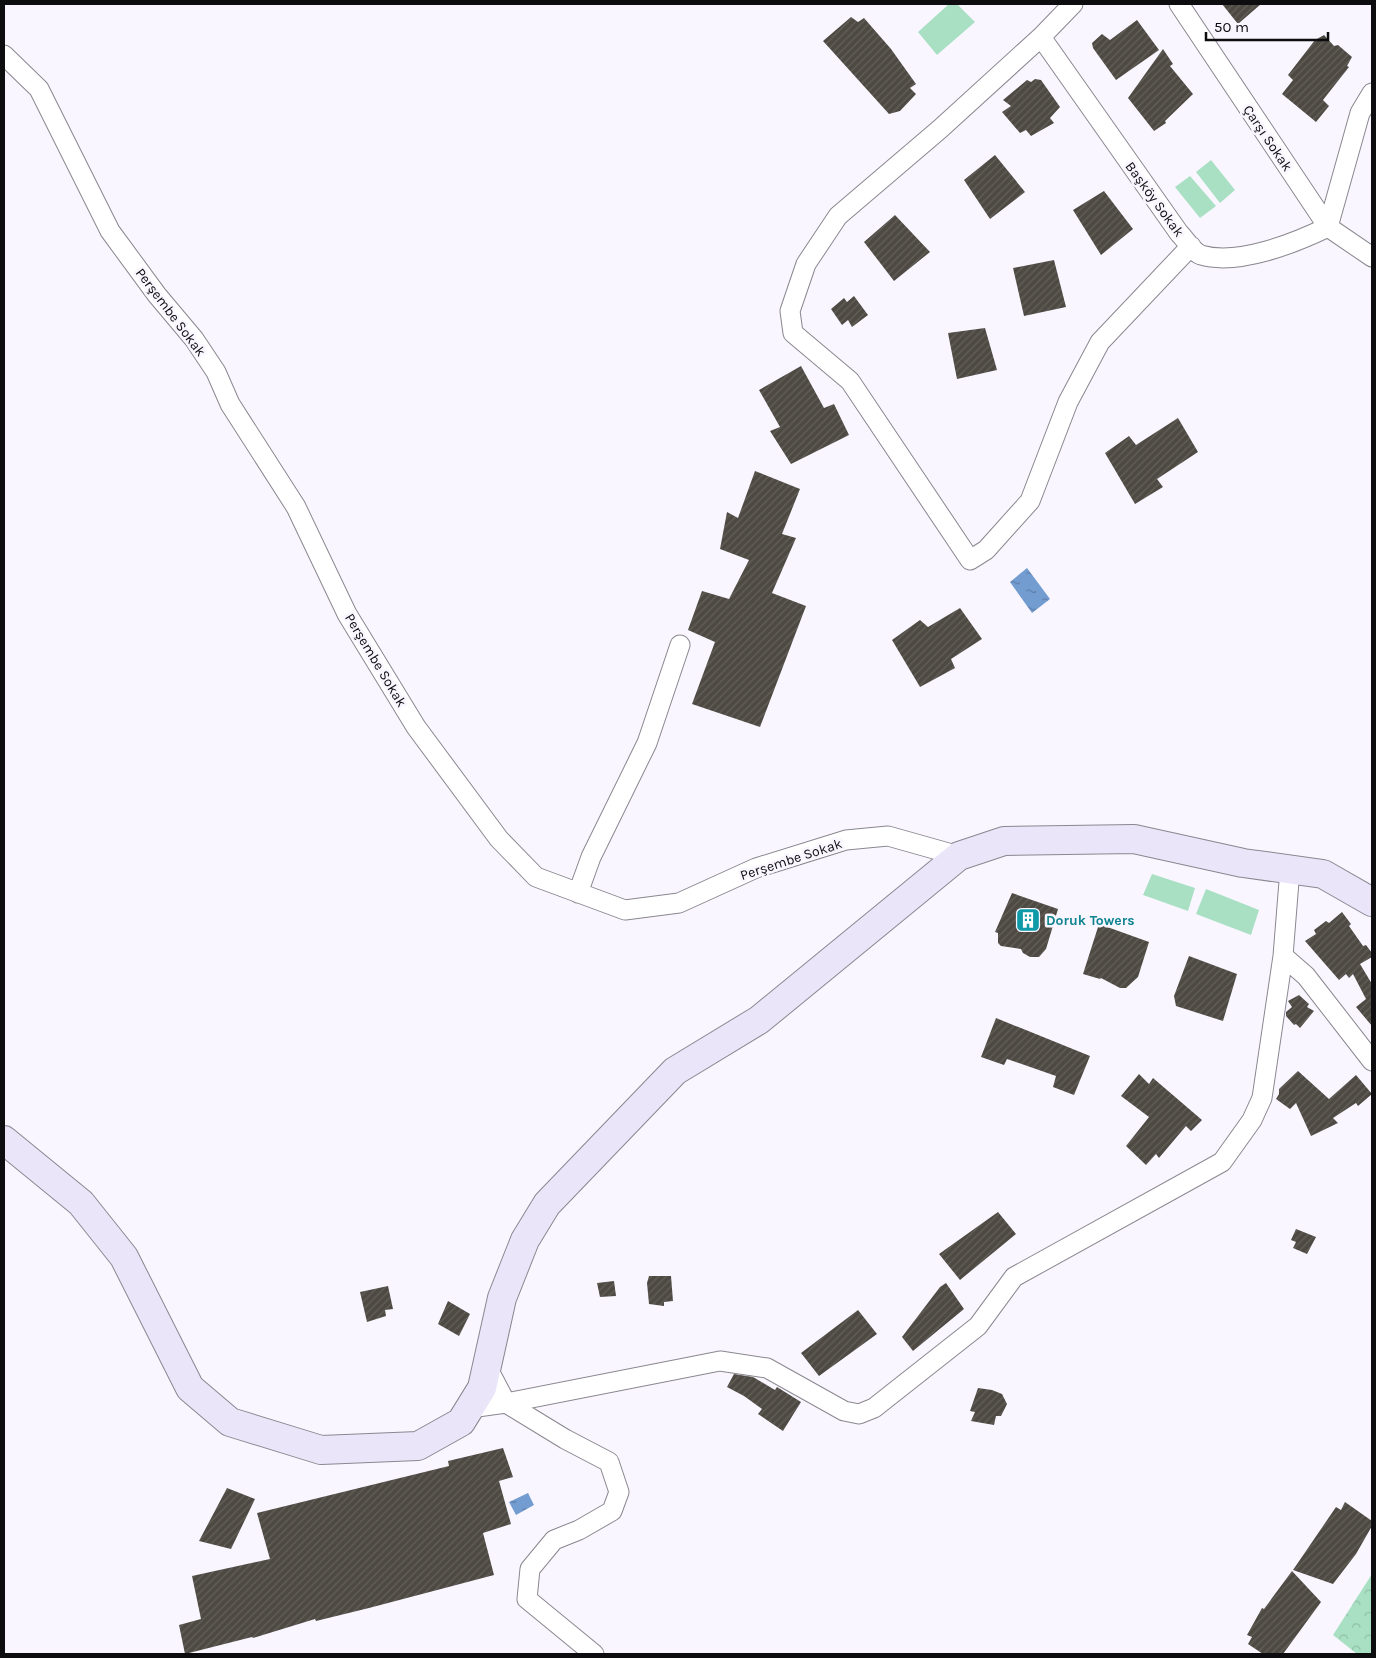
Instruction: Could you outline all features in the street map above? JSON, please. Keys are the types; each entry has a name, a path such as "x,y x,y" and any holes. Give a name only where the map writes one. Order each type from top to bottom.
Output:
{"street":[{"path":"1073,4 1041,37 940,129 838,216 806,264 790,311 793,333 850,381 970,560 986,550 1030,501 1068,402 1100,342 1191,246"},
{"name":"Çarşı Sokak","path":"1179,4 1328,228 1372,257"},
{"name":"Başköy Sokak","path":"1041,37 1179,233 1200,254 1226,258 1257,254 1301,241 1328,228"},
{"name":"Perşembe Sokak","path":"4,55 40,89 110,231 157,295 194,339 216,372 230,404 296,507 347,614 416,727 499,840 536,876 626,910 679,903 756,868 846,840 888,836 959,856"},
{"path":"1328,228 1360,113 1372,93"},
{"path":"578,893 591,856 647,743 680,645"},
{"path":"4,1140 82,1203 124,1257 190,1388 230,1422 321,1450 418,1446 461,1422 482,1388 502,1298 525,1240 547,1204 676,1071 759,1020 959,856 1004,841 1134,839 1243,862 1323,874 1372,902"},
{"path":"470,1408 506,1403 720,1361 767,1368 844,1412 859,1414 874,1408 978,1326 1014,1277 1222,1162 1252,1120 1262,1098 1283,956 1290,869"},
{"path":"1283,956 1306,976 1372,1061"},
{"path":"487,1367 506,1403 565,1439 609,1462 619,1492 612,1511 579,1530 554,1540 530,1569 526,1600 594,1654"}],"green space":[{"path":"949,4 957,4 975,22 937,55 918,32"},
{"path":"1211,160 1235,190 1220,203 1196,172"},
{"path":"1190,176 1216,206 1200,218 1175,187"},
{"path":"1152,874 1195,888 1188,911 1143,895"},
{"path":"1206,889 1259,910 1251,935 1196,914"},
{"path":"1372,1574 1372,1654 1357,1654 1333,1635"}],"water":[{"path":"1027,568 1050,599 1032,613 1010,582"},
{"path":"528,1493 534,1505 516,1515 509,1502"}],"building":[{"path":"1222,4 1261,4 1238,24"},
{"path":"851,17 858,22 864,18 891,49 916,84 910,88 916,94 900,111 889,114 823,41"},
{"path":"1137,20 1159,50 1116,80 1093,48 1092,43 1102,34 1110,40"},
{"path":"1324,35 1334,46 1338,45 1352,57 1347,66 1349,67 1323,100 1329,106 1316,122 1282,94 1293,80 1288,75 1315,40"},
{"path":"1163,49 1173,64 1170,66 1193,94 1165,121 1166,123 1154,131 1128,98"},
{"path":"1035,79 1041,80 1060,107 1050,118 1054,123 1031,136 1026,130 1020,133 1002,112 1011,106 1003,100 1027,80 1031,82"},
{"path":"995,155 1025,192 990,219 964,180"},
{"path":"1104,191 1133,229 1101,255 1073,210"},
{"path":"895,215 930,252 894,281 864,242"},
{"path":"1054,260 1066,307 1024,316 1013,268"},
{"path":"854,296 868,315 852,327 848,320 842,325 831,309 844,298 847,302"},
{"path":"985,328 997,370 957,379 948,333"},
{"path":"801,366 824,408 834,404 849,435 791,464 770,431 780,427 759,390"},
{"path":"1178,418 1198,452 1157,479 1163,487 1135,504 1105,453 1129,436 1136,445"},
{"path":"755,471 800,489 782,534 796,538 772,593 806,606 760,727 692,704 715,642 688,630 702,591 729,599 749,560 720,549 727,512 738,518"},
{"path":"960,608 982,639 951,659 955,668 920,687 892,640 920,620 928,627"},
{"name":"Doruk Towers","path":"1012,893 1058,909 1046,949 1039,957 1030,957 1023,953 1021,949 1001,946 998,943 998,933 995,932"},
{"path":"1342,912 1363,946 1366,945 1372,953 1372,957 1360,964 1372,984 1372,1026 1356,1007 1366,999 1353,974 1349,978 1346,974 1339,980 1305,941 1316,934 1314,930 1326,921 1329,923"},
{"path":"1099,924 1149,942 1138,977 1126,988 1120,988 1101,978 1083,974"},
{"path":"1189,956 1237,974 1223,1021 1176,1006 1174,996"},
{"path":"1299,995 1309,1004 1307,1007 1314,1011 1300,1028 1296,1024 1294,1025 1286,1016 1286,1012 1292,1007 1288,1001"},
{"path":"996,1018 1090,1056 1074,1095 1053,1087 1056,1076 1007,1059 1004,1065 981,1057"},
{"path":"1298,1071 1329,1099 1356,1075 1372,1094 1358,1106 1356,1103 1333,1118 1338,1123 1311,1136 1296,1103 1290,1109 1276,1099 1279,1089"},
{"path":"1139,1074 1149,1084 1153,1078 1202,1120 1191,1131 1186,1126 1159,1158 1156,1154 1146,1165 1126,1146 1149,1117 1121,1096"},
{"path":"998,1212 1016,1234 960,1280 939,1254"},
{"path":"1296,1229 1316,1237 1307,1254 1293,1248 1296,1242 1291,1240"},
{"path":"649,1276 671,1276 673,1301 664,1302 664,1306 649,1304 647,1283"},
{"path":"614,1281 616,1296 600,1297 597,1283"},
{"path":"946,1283 964,1309 913,1351 902,1337 940,1287"},
{"path":"388,1286 393,1309 385,1310 386,1316 367,1322 360,1292"},
{"path":"448,1301 470,1314 459,1336 438,1324"},
{"path":"858,1310 877,1334 819,1376 801,1353"},
{"path":"734,1374 753,1377 775,1390 777,1387 801,1402 783,1431 758,1414 762,1409 727,1387"},
{"path":"978,1388 1002,1394 1007,1404 1001,1416 996,1416 994,1425 971,1421 975,1412 970,1411"},
{"path":"503,1448 513,1477 499,1481 511,1524 483,1533 494,1575 369,1608 316,1621 315,1619 253,1638 185,1654 179,1625 201,1619 192,1576 270,1559 257,1513 449,1466 448,1461"},
{"path":"227,1488 255,1499 231,1549 199,1541"},
{"path":"1345,1502 1372,1521 1372,1526 1356,1554 1333,1584 1293,1570 1336,1507 1341,1510"},
{"path":"1292,1571 1321,1602 1283,1654 1263,1654 1248,1644 1252,1637 1247,1635 1262,1608 1264,1609"}],"place":[{"name":"Doruk Towers","path":"1028,920"}]}
